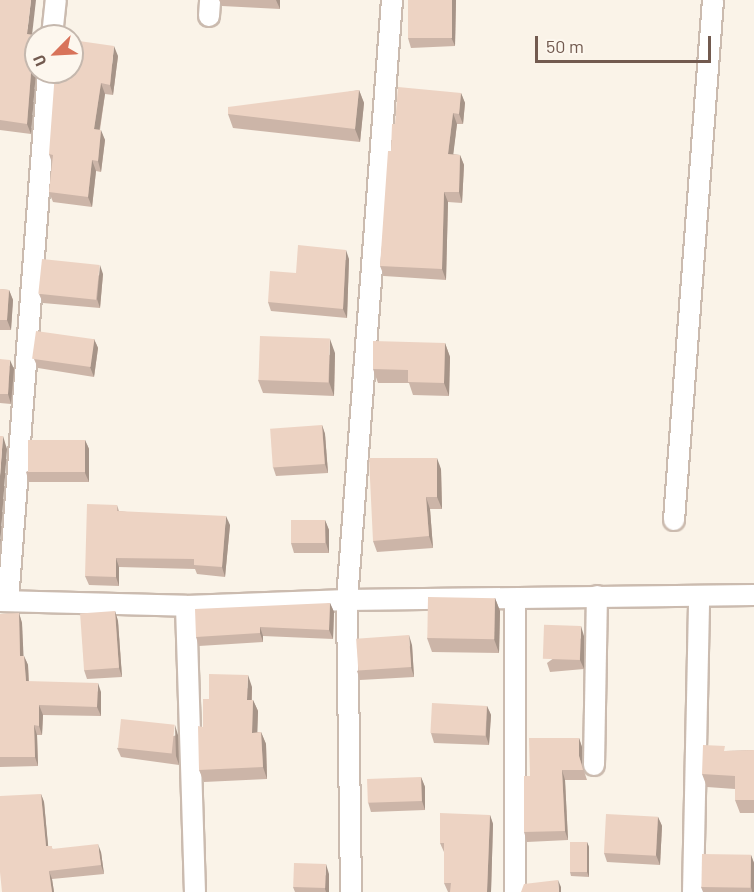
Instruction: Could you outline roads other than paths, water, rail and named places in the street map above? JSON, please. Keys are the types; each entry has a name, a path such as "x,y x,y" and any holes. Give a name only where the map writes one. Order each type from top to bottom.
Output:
{"street":[{"path":"53,24 56,0"},
{"path":"351,892 347,600 392,0"},
{"path":"674,520 713,0"},
{"path":"47,84 4,601 186,606 347,600 754,595"},
{"path":"594,765 597,597"},
{"path":"693,892 699,597"},
{"path":"515,599 515,892"},
{"path":"186,606 195,892"}]}
